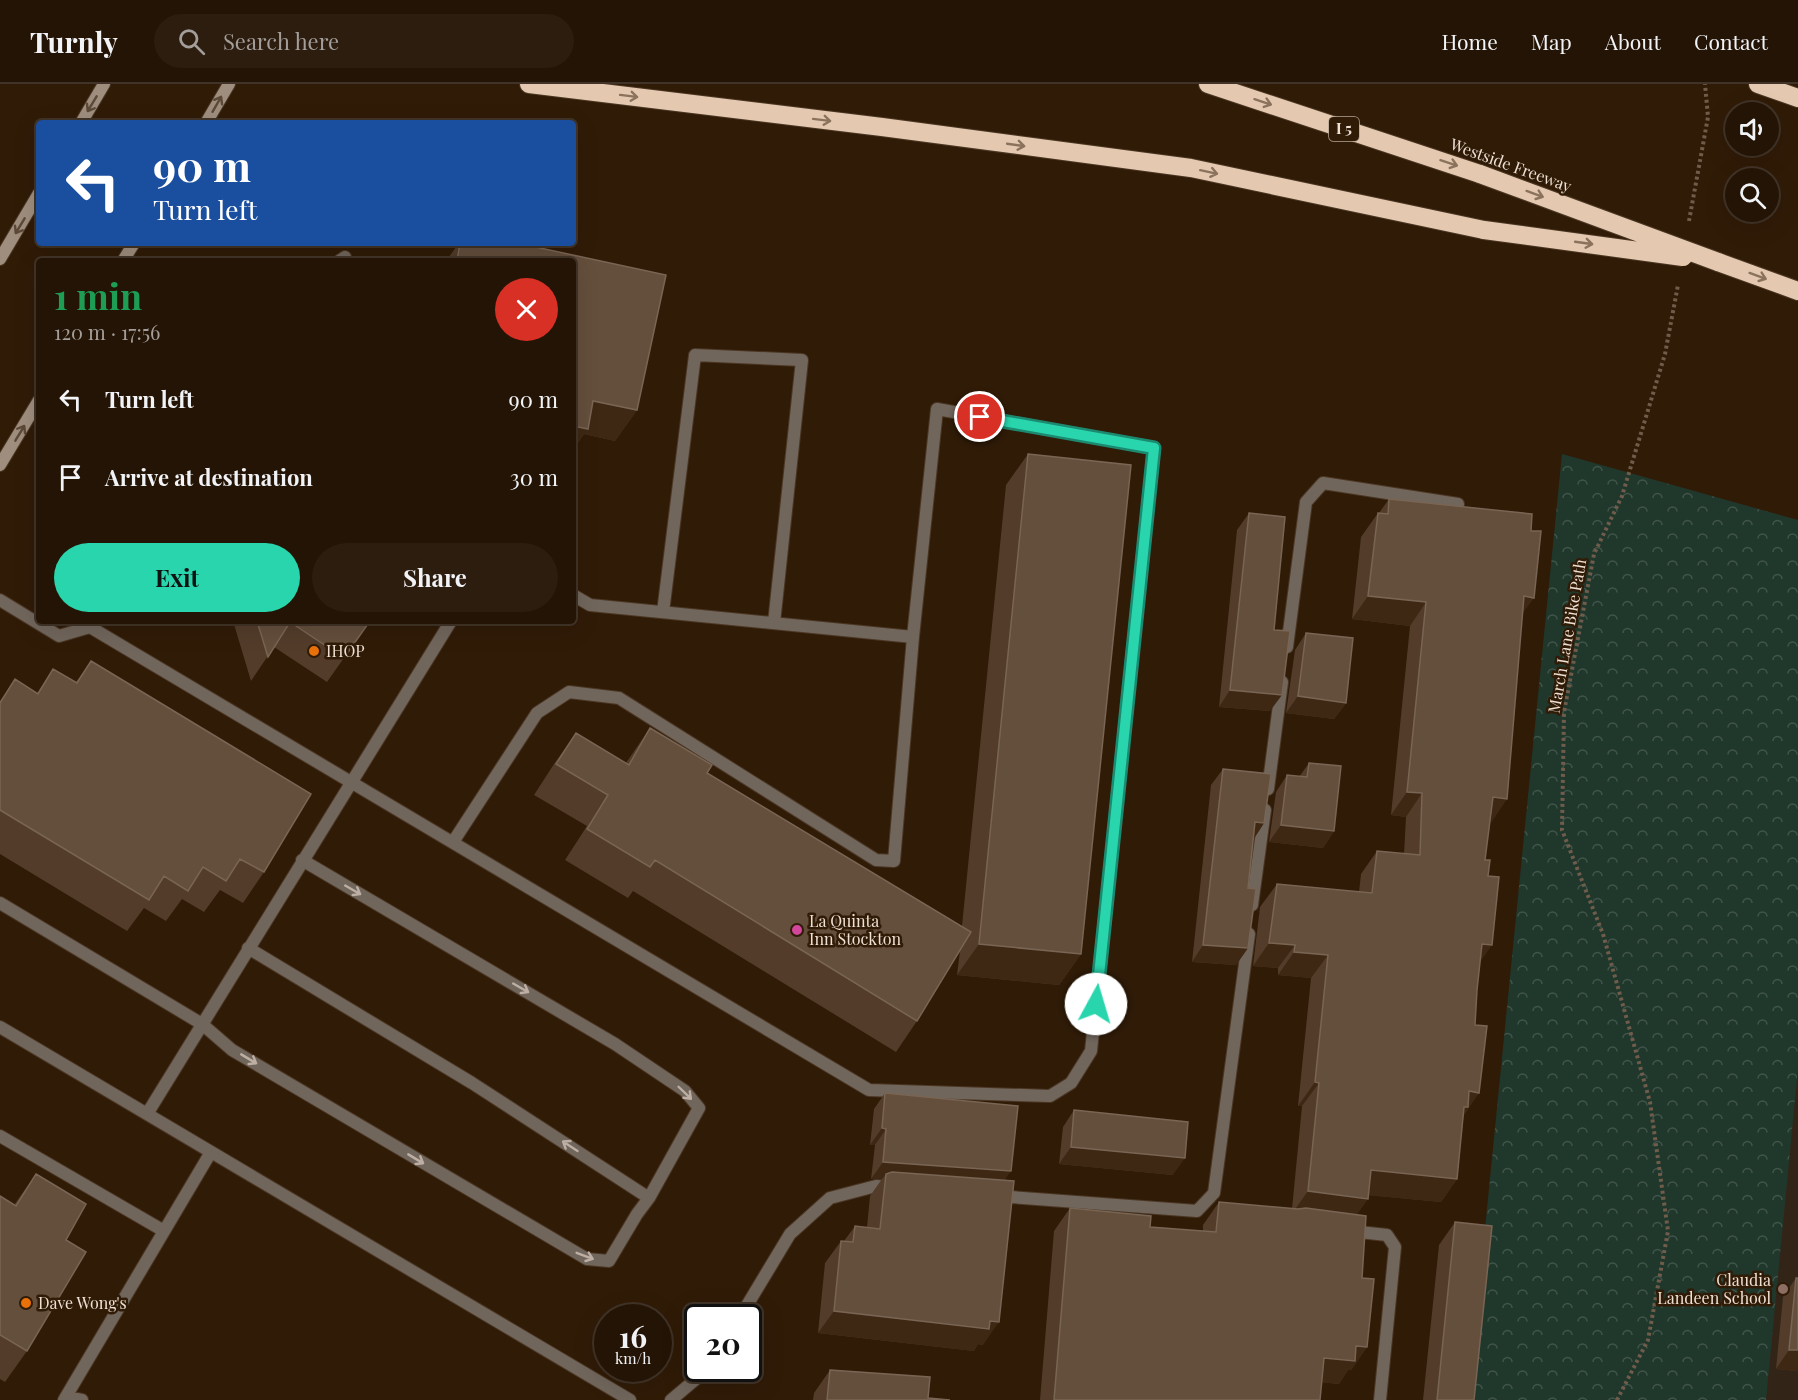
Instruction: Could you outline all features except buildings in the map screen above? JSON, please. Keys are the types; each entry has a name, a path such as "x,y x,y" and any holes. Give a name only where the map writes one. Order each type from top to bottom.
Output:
{"highway":[{"path":"529,84 894,128 1191,168 1484,230 1718,262"},
{"name":"Westside Freeway","path":"1208,84 1480,174 1798,291"},
{"path":"1758,84 1798,98"}],"main road":[{"path":"83,120 104,84"},
{"path":"208,120 229,84"},
{"path":"0,259 36,198"},
{"path":"0,465 36,405"}],"street":[{"path":"663,612 695,355 802,360 774,623"},
{"path":"39,624 59,636 90,627 869,1089 1050,1096 1071,1083 1091,1051 1154,448 937,409 913,637 894,861 876,860 618,698 569,692 537,713 453,842"},
{"path":"983,1194 1202,1212 1214,1193 1306,502 1323,483 1458,504"},
{"path":"576,597 590,605 913,637"},
{"path":"0,600 36,622"},
{"path":"59,636 66,624"},
{"path":"147,1114 350,781 449,624"},
{"path":"0,903 202,1024 232,1050 587,1259 609,1261 636,1214 650,1198 699,1108 685,1091 615,1044 302,860"},
{"path":"248,948 472,1083 650,1198"},
{"path":"0,1027 630,1400"},
{"path":"0,1136 164,1231"},
{"path":"82,1400 65,1398 211,1152"},
{"path":"748,1304 790,1234 830,1198 876,1186 900,1188"},
{"path":"1342,1230 1388,1236 1395,1247 1380,1400"},
{"path":"670,1400 692,1382"}],"path":[{"path":"1688,230 1708,117 1705,84"},
{"name":"March Lane Bike Path","path":"1617,1400 1648,1340 1668,1232 1650,1102 1603,934 1562,830 1563,712 1594,554 1622,496 1665,354 1679,275"}],"shaded area":[{"name":"Claudia Landeen School","path":"1798,963 1798,1400 1759,1400"}],"green space":[{"path":"1562,454 1798,520 1798,1068 1766,1400 1468,1400"}],"place":[{"name":"IHOP","path":"314,651"},
{"name":"La Quinta Inn Stockton","path":"797,930"},
{"name":"Claudia Landeen School","path":"1783,1289"},
{"name":"Dave Wong's","path":"26,1303"}],"route":[{"path":"980,417 1154,448 1096,1004"}]}
